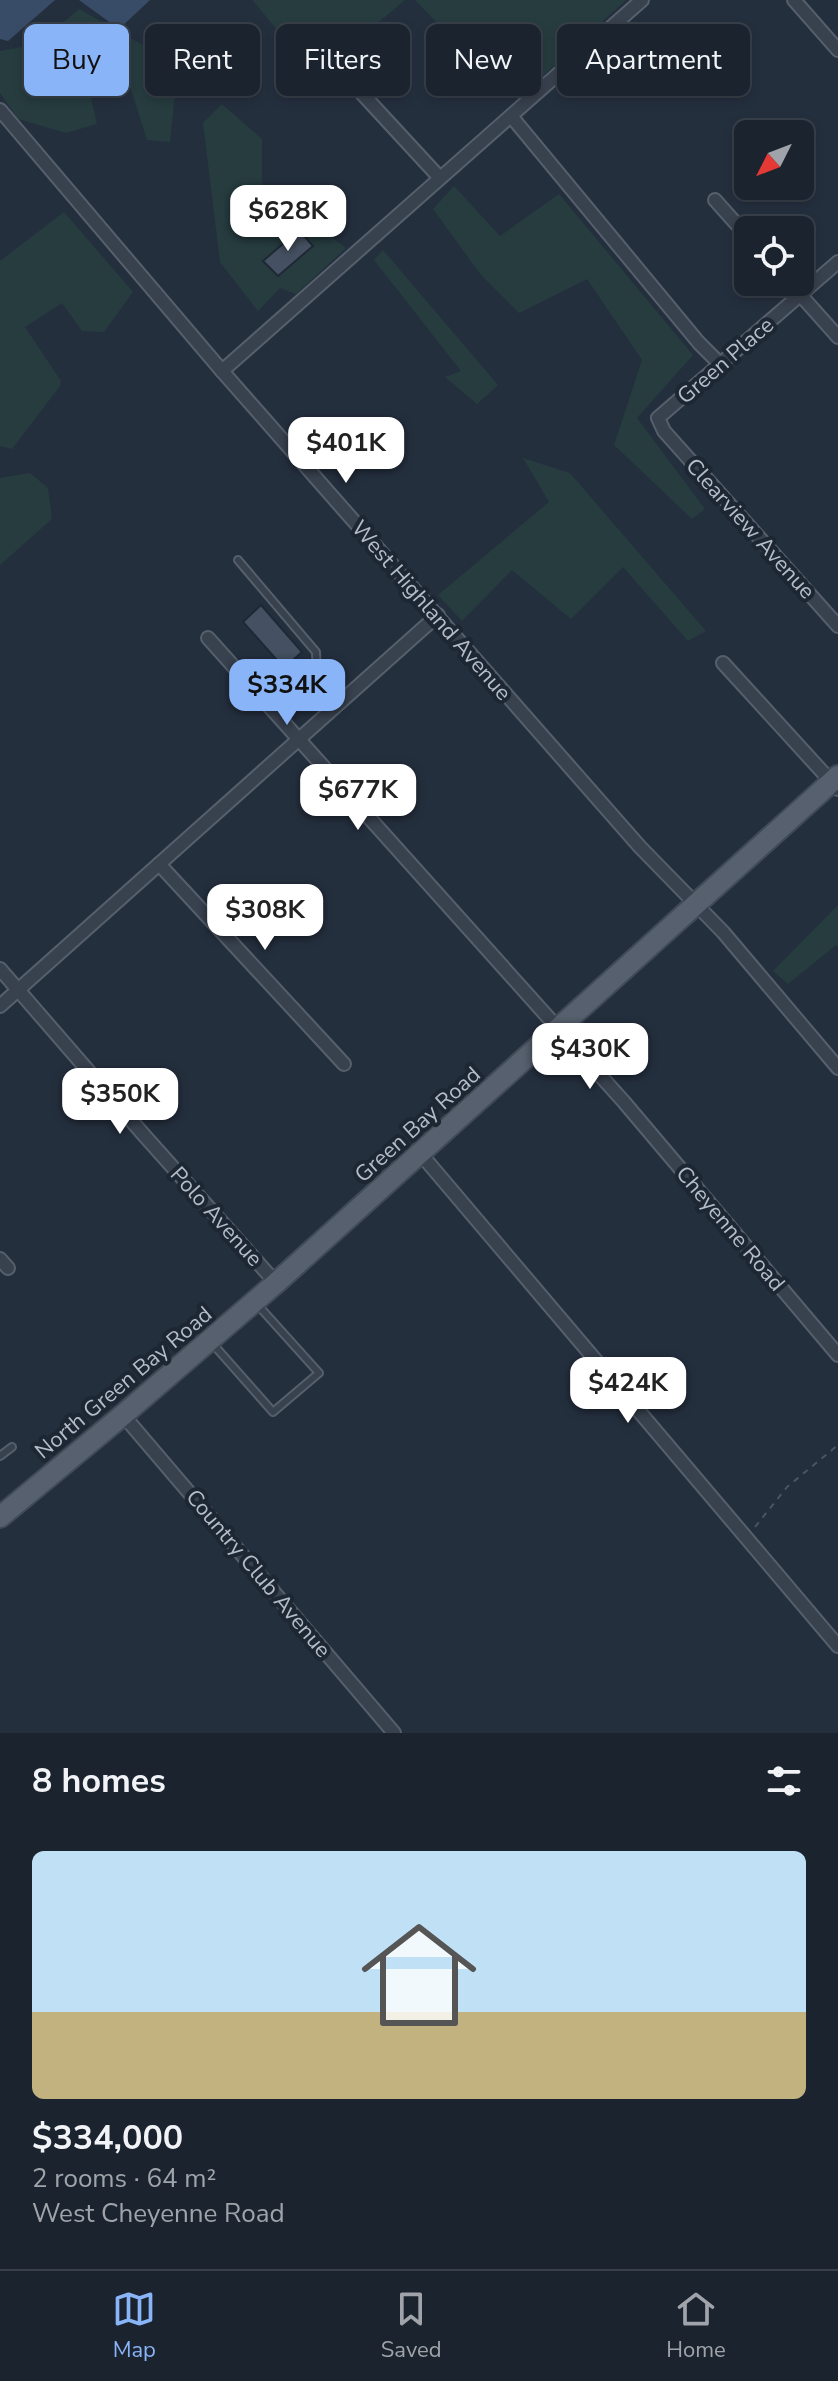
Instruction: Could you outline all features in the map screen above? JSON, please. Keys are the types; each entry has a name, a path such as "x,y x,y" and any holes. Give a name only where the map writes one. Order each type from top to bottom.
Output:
{"main road":[{"path":"697,905 836,783"},
{"name":"Green Bay Road","path":"276,1283 697,905"},
{"name":"North Green Bay Road","path":"0,1517 276,1283"}],"street":[{"path":"222,371 642,0"},
{"path":"794,0 838,50"},
{"path":"364,96 439,177"},
{"name":"West Highland Avenue","path":"0,110 222,371 838,1068"},
{"path":"511,116 699,343 720,364"},
{"path":"715,200 734,221"},
{"name":"Green Place","path":"814,283 838,262"},
{"name":"Green Place","path":"664,431 658,418 800,296"},
{"path":"802,296 838,337"},
{"name":"Clearview Avenue","path":"664,431 838,626"},
{"path":"0,1006 438,615"},
{"name":"Cheyenne Road","path":"208,638 624,1102 838,1355"},
{"path":"723,663 836,783"},
{"path":"159,864 344,1064"},
{"name":"Polo Avenue","path":"0,969 276,1283"},
{"path":"420,1153 838,1646"},
{"name":"Country Club Avenue","path":"123,1415 394,1733"}],"lane":[{"path":"238,560 316,652 317,674 334,707"},
{"path":"210,1341 273,1412 319,1373 254,1302"},
{"path":"0,1456 12,1447"}],"path":[{"path":"747,1537 787,1487 838,1445"}],"green space":[{"path":"405,0 376,24 276,24 276,29 253,1"},
{"path":"415,0 626,0 600,24 557,24 557,63 541,77 541,24 438,24"},
{"path":"79,9 106,24 61,24"},
{"path":"129,37 145,46 145,96 175,96 170,142 147,140 129,83"},
{"path":"24,47 24,96 91,96 97,124 66,133 18,119 0,93 0,51"},
{"path":"222,104 262,139 262,184 346,248 296,294 280,288 258,311 220,262 203,123"},
{"path":"454,186 500,236 559,194 693,355 637,418 705,509 692,519 614,445 642,360 587,279 519,313 481,275 433,209"},
{"path":"64,212 133,292 104,332 82,331 62,303 25,327 61,381 12,449 0,446 0,261"},
{"path":"383,250 498,385 477,404 445,377 461,371 374,260"},
{"path":"523,458 570,473 706,631 688,641 623,567 571,619 512,570 462,621 438,595 549,502"},
{"path":"30,473 48,488 52,519 0,565 0,478"},
{"path":"838,905 838,947 836,945 788,984 773,971"}],"water":[{"path":"0,0 55,0 8,41 0,39"},
{"path":"79,0 150,0 124,24 112,24"}],"building":[{"path":"299,230 313,246 278,276 263,261"},
{"path":"261,605 302,652 284,668 243,622"}]}
